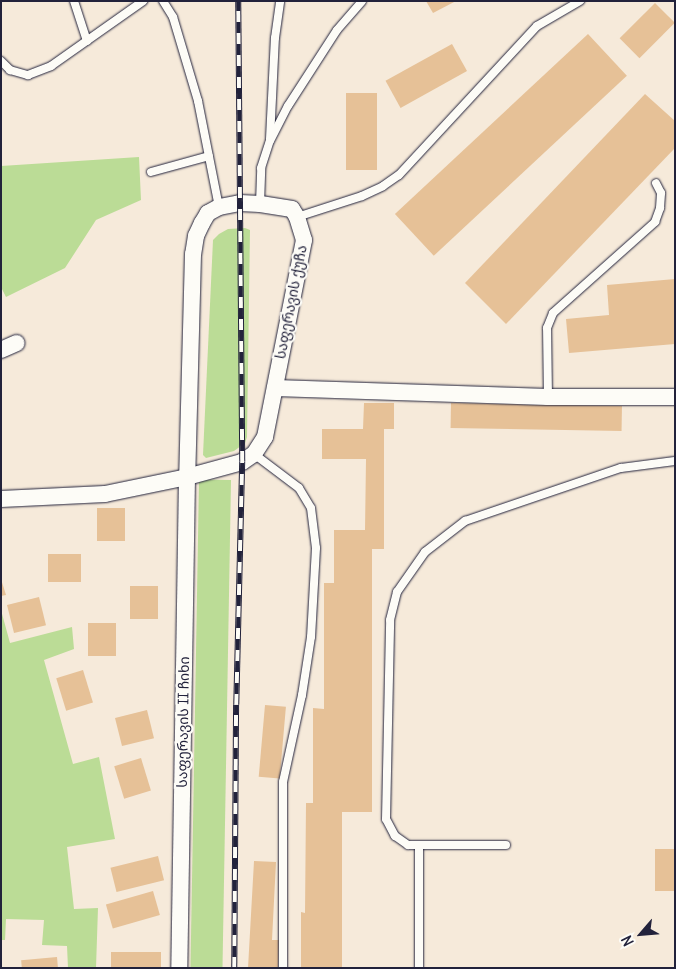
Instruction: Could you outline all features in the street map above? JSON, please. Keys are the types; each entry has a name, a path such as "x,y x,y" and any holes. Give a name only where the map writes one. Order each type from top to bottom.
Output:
{"street":[{"path":"187,477 192,254 196,236 208,213 219,207 240,203 284,206 292,208 298,217"},
{"name":"საფერავის ქუჩა","path":"254,454 265,437 304,240 298,217"},
{"path":"1,350 17,343"},
{"path":"275,388 548,397 675,397"},
{"path":"1,498 105,494 187,477 242,462 254,454"},
{"name":"საფერავის II ჩიხი","path":"179,968 187,477"}],"lane":[{"path":"74,1 87,41"},
{"path":"1,61 10,70 28,75 51,66 143,1"},
{"path":"163,1 173,17 195,92 219,207"},
{"path":"270,141 274,38 280,1"},
{"path":"260,204 261,168 270,141 288,106 337,30 362,1"},
{"path":"298,217 362,196 383,186 399,175 537,26 580,1"},
{"path":"151,172 209,156"},
{"path":"548,397 547,328 553,313 562,302 655,222 660,208 661,193 656,183"},
{"path":"254,454 299,488 311,508 316,548 311,637 302,695 283,782 283,968"},
{"path":"506,845 408,845 395,836 386,819 390,620 397,592 425,552 465,521 621,468 675,460"},
{"path":"419,845 419,968"}],"green space":[{"path":"139,157 141,200 96,220 65,268 6,297 1,287 1,166"},
{"path":"245,228 250,230 247,437 245,443 234,451 206,458 203,455 213,240 228,229"},
{"path":"199,479 231,480 222,968 190,967"},
{"path":"1,610 10,643 72,627 74,649 44,660 73,764 99,757 115,839 67,847 74,909 98,908 96,968 68,968 67,946 42,945 44,920 6,919 5,940 1,940"}],"building":[{"path":"426,1 456,1 433,13"},
{"path":"655,3 675,23 639,58 620,38"},
{"path":"588,34 627,76 434,256 395,214"},
{"path":"452,44 467,71 401,108 386,81"},
{"path":"346,93 377,93 377,170 346,170"},
{"path":"645,94 675,121 675,148 506,324 465,283"},
{"path":"675,279 675,344 569,353 566,319 609,315 607,285"},
{"path":"364,403 394,403 394,429 384,429 384,549 372,549 372,812 342,812 342,968 301,968 301,912 305,913 306,803 313,803 313,708 324,709 324,583 334,583 334,530 365,530 366,459 322,459 322,429 363,429"},
{"path":"451,403 622,406 622,431 451,428"},
{"path":"97,508 125,508 125,541 97,541"},
{"path":"48,554 81,554 81,582 48,582"},
{"path":"1,579 6,595 1,596"},
{"path":"130,586 158,586 158,619 130,619"},
{"path":"39,597 46,625 14,633 7,605"},
{"path":"88,623 116,623 116,656 88,656"},
{"path":"83,670 93,703 66,711 56,678"},
{"path":"265,705 286,707 280,779 259,777"},
{"path":"147,710 154,738 122,746 115,718"},
{"path":"141,758 151,791 124,799 114,766"},
{"path":"655,849 675,849 675,891 655,891"},
{"path":"158,856 164,880 117,892 110,868"},
{"path":"254,861 276,862 272,940 279,940 278,968 248,968"},
{"path":"153,891 160,915 113,929 106,905"},
{"path":"111,952 161,952 161,968 111,968"},
{"path":"57,957 58,968 22,968 21,960"}],"railway":[{"path":"234,968 236,705 242,462 238,1"}]}
